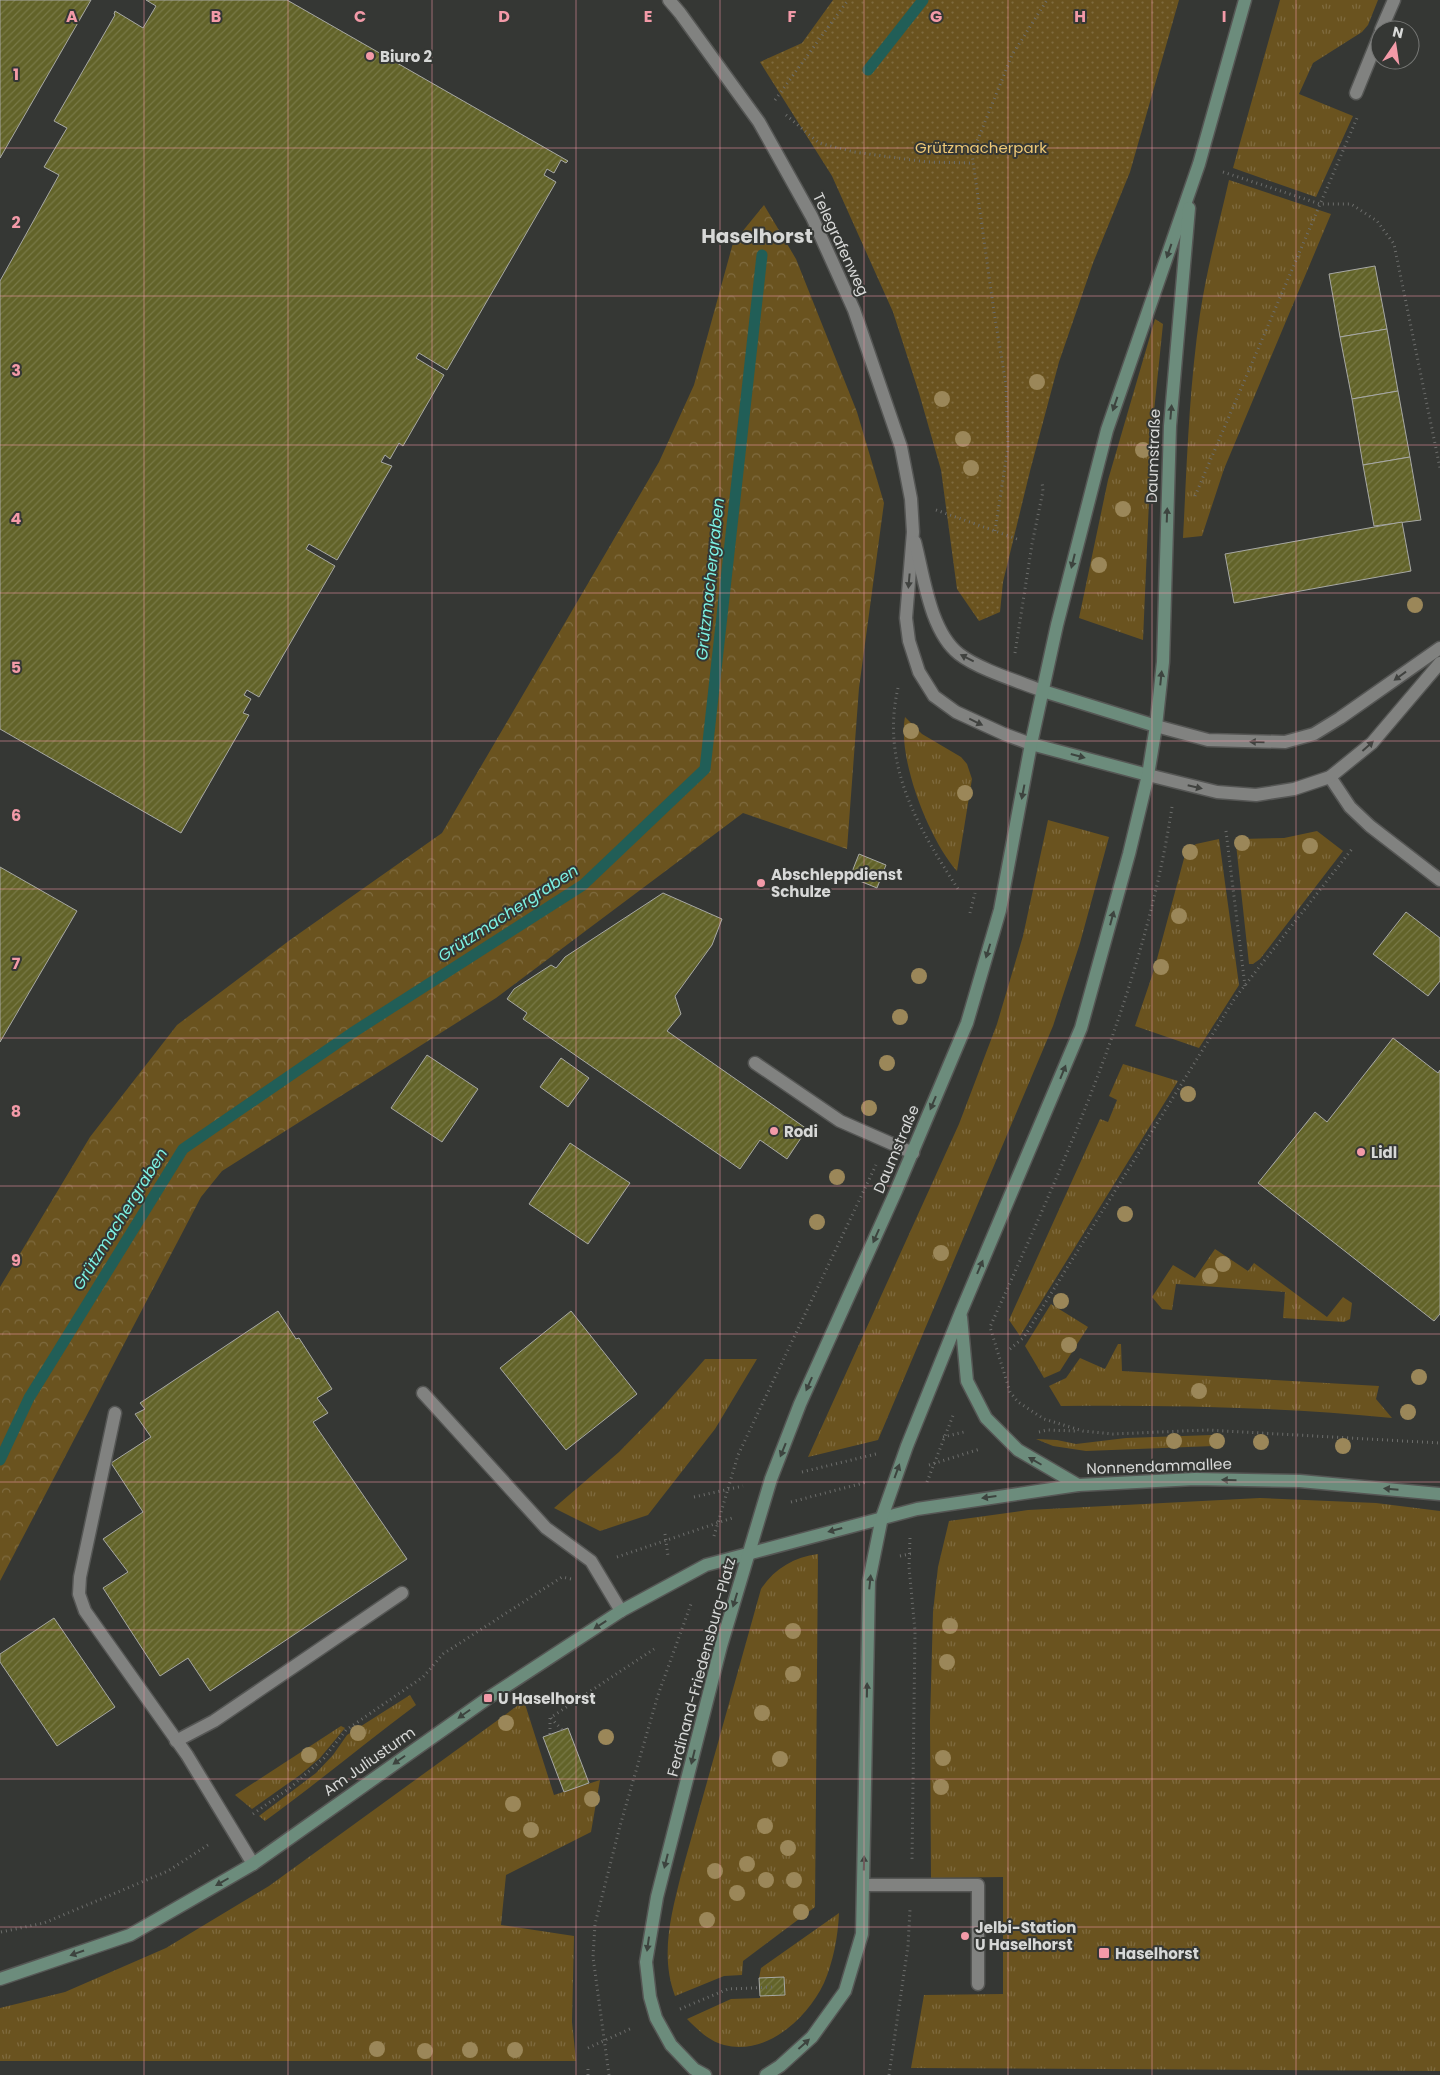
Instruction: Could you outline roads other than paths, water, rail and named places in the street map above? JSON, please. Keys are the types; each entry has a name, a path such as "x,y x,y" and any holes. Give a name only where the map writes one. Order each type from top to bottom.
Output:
{"main road":[{"name":"Daumstraße","path":"749,1553 770,1479 800,1404 913,1152 967,1023 1000,910 1031,744 1057,625 1107,430 1199,164 1245,0"},
{"name":"Daumstraße","path":"882,1517 896,1474 961,1312 1081,1028 1148,775 1163,662 1170,426 1190,188"},
{"path":"1043,691 1156,726"},
{"path":"1031,744 1148,775"},
{"path":"961,1312 967,1381 986,1418 1018,1450 1033,1461 1078,1485"},
{"name":"Nonnendammallee","path":"882,1517 917,1509 1078,1485 1195,1479 1300,1481 1440,1494"},
{"path":"766,2075 780,2066 812,2037 845,1991 862,1934 869,1581 882,1517"},
{"name":"Ferdinand-Friedensburg-Platz","path":"705,2075 694,2069 671,2046 656,2018 650,1997 646,1962 660,1888 721,1646 749,1553 882,1517"},
{"name":"Am Juliusturm","path":"0,1979 130,1935 253,1864 488,1698 621,1611 706,1565 749,1553"}],"street":[{"name":"Telegrafenweg","path":"669,0 759,122 812,217 854,310 901,447 911,499 913,532 906,618 909,641 918,672 934,696 956,712 1031,744"},
{"path":"1386,20 1394,0"},
{"path":"1356,93 1370,59"},
{"name":"Telegrafenweg","path":"913,532 934,616 945,638 960,654 989,669 1043,691"},
{"path":"1156,726 1208,740 1285,742 1314,734 1440,648"},
{"path":"1148,775 1217,792 1256,794 1294,789 1330,776 1372,743 1440,663"},
{"path":"1330,776 1350,808 1370,826 1440,880"},
{"path":"755,1063 840,1121 913,1152"},
{"path":"423,1393 546,1528 591,1561 621,1611"},
{"path":"115,1413 80,1577 79,1594 85,1611 187,1755 253,1864"},
{"path":"176,1741 214,1721 402,1593"},
{"path":"864,1885 978,1885 978,1984"}],"waterway":[{"name":"Grützmachergraben","path":"868,70 923,0"},
{"name":"Grützmachergraben","path":"0,1460 29,1398 183,1149 352,1033 583,885 705,769 762,255"}],"place":[{"name":"Biuro 2","path":"370,56"},
{"name":"Abschleppdienst Schulze","path":"761,883"},
{"name":"Rodi","path":"774,1131"},
{"name":"Lidl","path":"1361,1152"},
{"name":"U Haselhorst","path":"488,1698"},
{"name":"Jelbi-Station U Haselhorst","path":"965,1936"},
{"name":"Haselhorst","path":"1104,1953"}],"district":[{"name":"Haselhorst","path":"757,236"}],"park label":[{"name":"Grützmacherpark","path":"981,147"}]}
